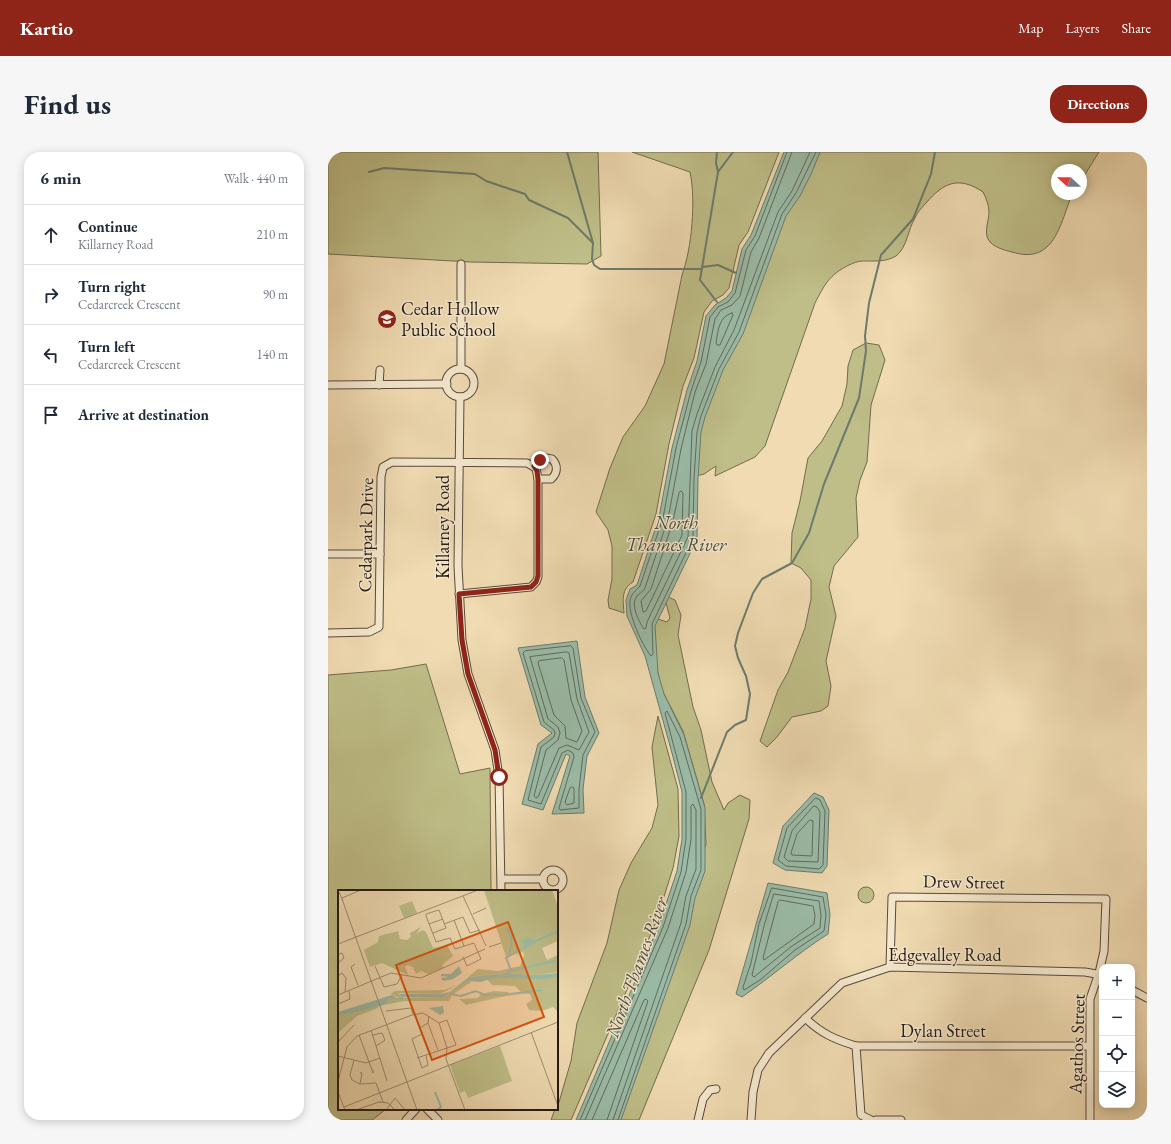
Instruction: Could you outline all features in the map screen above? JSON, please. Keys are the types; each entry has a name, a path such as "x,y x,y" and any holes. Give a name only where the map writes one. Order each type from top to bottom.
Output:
{"street":[{"path":"461,264 461,369"},
{"path":"461,369 472,375 474,384 471,392 460,397 451,393 447,384 450,374 461,369"},
{"path":"379,385 380,370"},
{"path":"328,385 447,384"},
{"name":"Killarney Road","path":"460,397 458,463 459,594 462,640 468,674 495,750 499,777 501,890"},
{"path":"534,466 540,460 546,458 552,459 556,466 556,473 551,479 538,479"},
{"name":"Cedarpark Drive","path":"328,632 369,632 379,627 380,477 383,467 392,462 458,463"},
{"path":"458,463 527,463 534,466 537,471 538,479 538,576 536,582 531,587 459,594"},
{"path":"328,554 380,554"},
{"path":"502,879 543,879"},
{"name":"Drew Street","path":"890,967 892,896 1106,899"},
{"name":"Agathos Street","path":"1102,964 1106,899"},
{"name":"Edgevalley Road","path":"751,1120 753,1092 758,1070 768,1053 842,983 890,967 1099,974"},
{"name":"Agathos Street","path":"1090,1120 1090,999 1099,979"},
{"path":"1135,992 1147,998"},
{"name":"Dylan Street","path":"805,1018 820,1032 834,1040 856,1046 1089,1046"},
{"path":"856,1046 861,1115 871,1120"},
{"path":"698,1120 703,1099 710,1090 716,1090"},
{"path":"406,1120 415,1110"},
{"path":"428,1110 438,1120"},
{"path":"876,1120 900,1120"}],"shaded area":[{"path":"328,152 598,152 601,256 587,264 471,262 328,254"},
{"path":"632,152 779,152 748,232 739,245 729,288 723,295 712,301 704,312 694,358 683,386 669,444 656,514 633,582 626,588 625,591 623,599 624,613 609,608 608,600 612,579 612,546 608,530 596,512 610,468 623,437 645,406 664,364 691,238 693,209 690,172"},
{"path":"817,152 1099,152 1087,171 1087,164 1051,164 1051,200 1070,200 1059,229 1053,240 1046,248 1037,253 1026,255 998,248 992,244 987,236 989,209 983,192 966,184 959,183 946,186 939,190 920,210 913,222 903,248 896,256 884,260 857,262 849,265 832,276 815,303 765,446 755,457 715,476 716,466 704,474 696,476 699,429 784,213"},
{"path":"866,343 879,345 885,360 871,405 867,462 860,480 856,498 858,537 834,566 829,587 836,616 826,661 831,686 828,706 821,711 792,717 777,737 767,747 760,741 778,690 788,672 805,628 811,599 811,580 801,568 791,563 792,533 808,458 822,441 842,406 847,384 848,366 853,350"},
{"path":"666,596 675,600 681,615 678,635 693,707 701,730 712,782 724,810 728,803 740,795 750,800 749,819 709,950 639,1120 619,1120 706,844 704,804 683,731 662,690 657,669 654,623 658,619 667,622 670,618 665,599"},
{"path":"426,664 460,774 490,768 491,890 338,890 338,1110 385,1110 372,1120 328,1120 328,675 391,670"},
{"path":"658,716 678,789 679,836 673,868 656,922 571,1120 551,1120 555,1110 558,1110 571,1061 577,1023 607,943 619,890 631,863 652,828 658,805 652,747"},
{"path":"866,887 872,889 874,895 872,901 866,903 860,901 858,895 860,889"}],"water":[{"name":"North Thames River","path":"784,152 820,152 800,196 786,216 743,334 723,370 705,417 701,432 698,479 697,539 655,626 658,673 664,694 684,735 705,808 705,871 695,898 690,925 621,1120 576,1120 659,925 677,871 682,839 682,792 645,656 627,616 626,600 630,589 637,585 659,517 672,448 687,390 697,361 706,316 715,305 726,298 732,291 742,249 751,235"},
{"path":"577,641 585,697 599,733 587,756 583,789 584,813 552,814 570,756 566,754 543,810 522,804 538,744 552,733 541,725 518,648"},
{"path":"814,793 823,797 829,810 827,866 822,873 785,870 773,863 783,826"},
{"path":"768,883 827,893 830,915 828,934 742,997 736,994"}],"waterway":[{"path":"567,152 593,243 592,259 594,265 600,269 702,269"},
{"path":"717,152 716,163 718,172 700,280 717,302"},
{"path":"718,172 733,152"},
{"path":"701,798 727,732 735,725 746,720 750,694 746,676 738,658 735,646 738,633 753,593 762,579 792,563 809,533 824,484 859,398 866,351 865,336 869,303 881,255 913,219 931,174 935,152"},
{"path":"369,172 384,168 475,174 486,181 525,194 529,200 568,218 593,243"},
{"path":"702,267 718,265 736,273"}],"place":[{"name":"Cedar Hollow Public School","path":"387,319"}],"route":[{"path":"499,777 495,750 468,674 462,640 459,594 531,587 536,582 538,576 538,479 537,471 534,466 540,460"}]}
